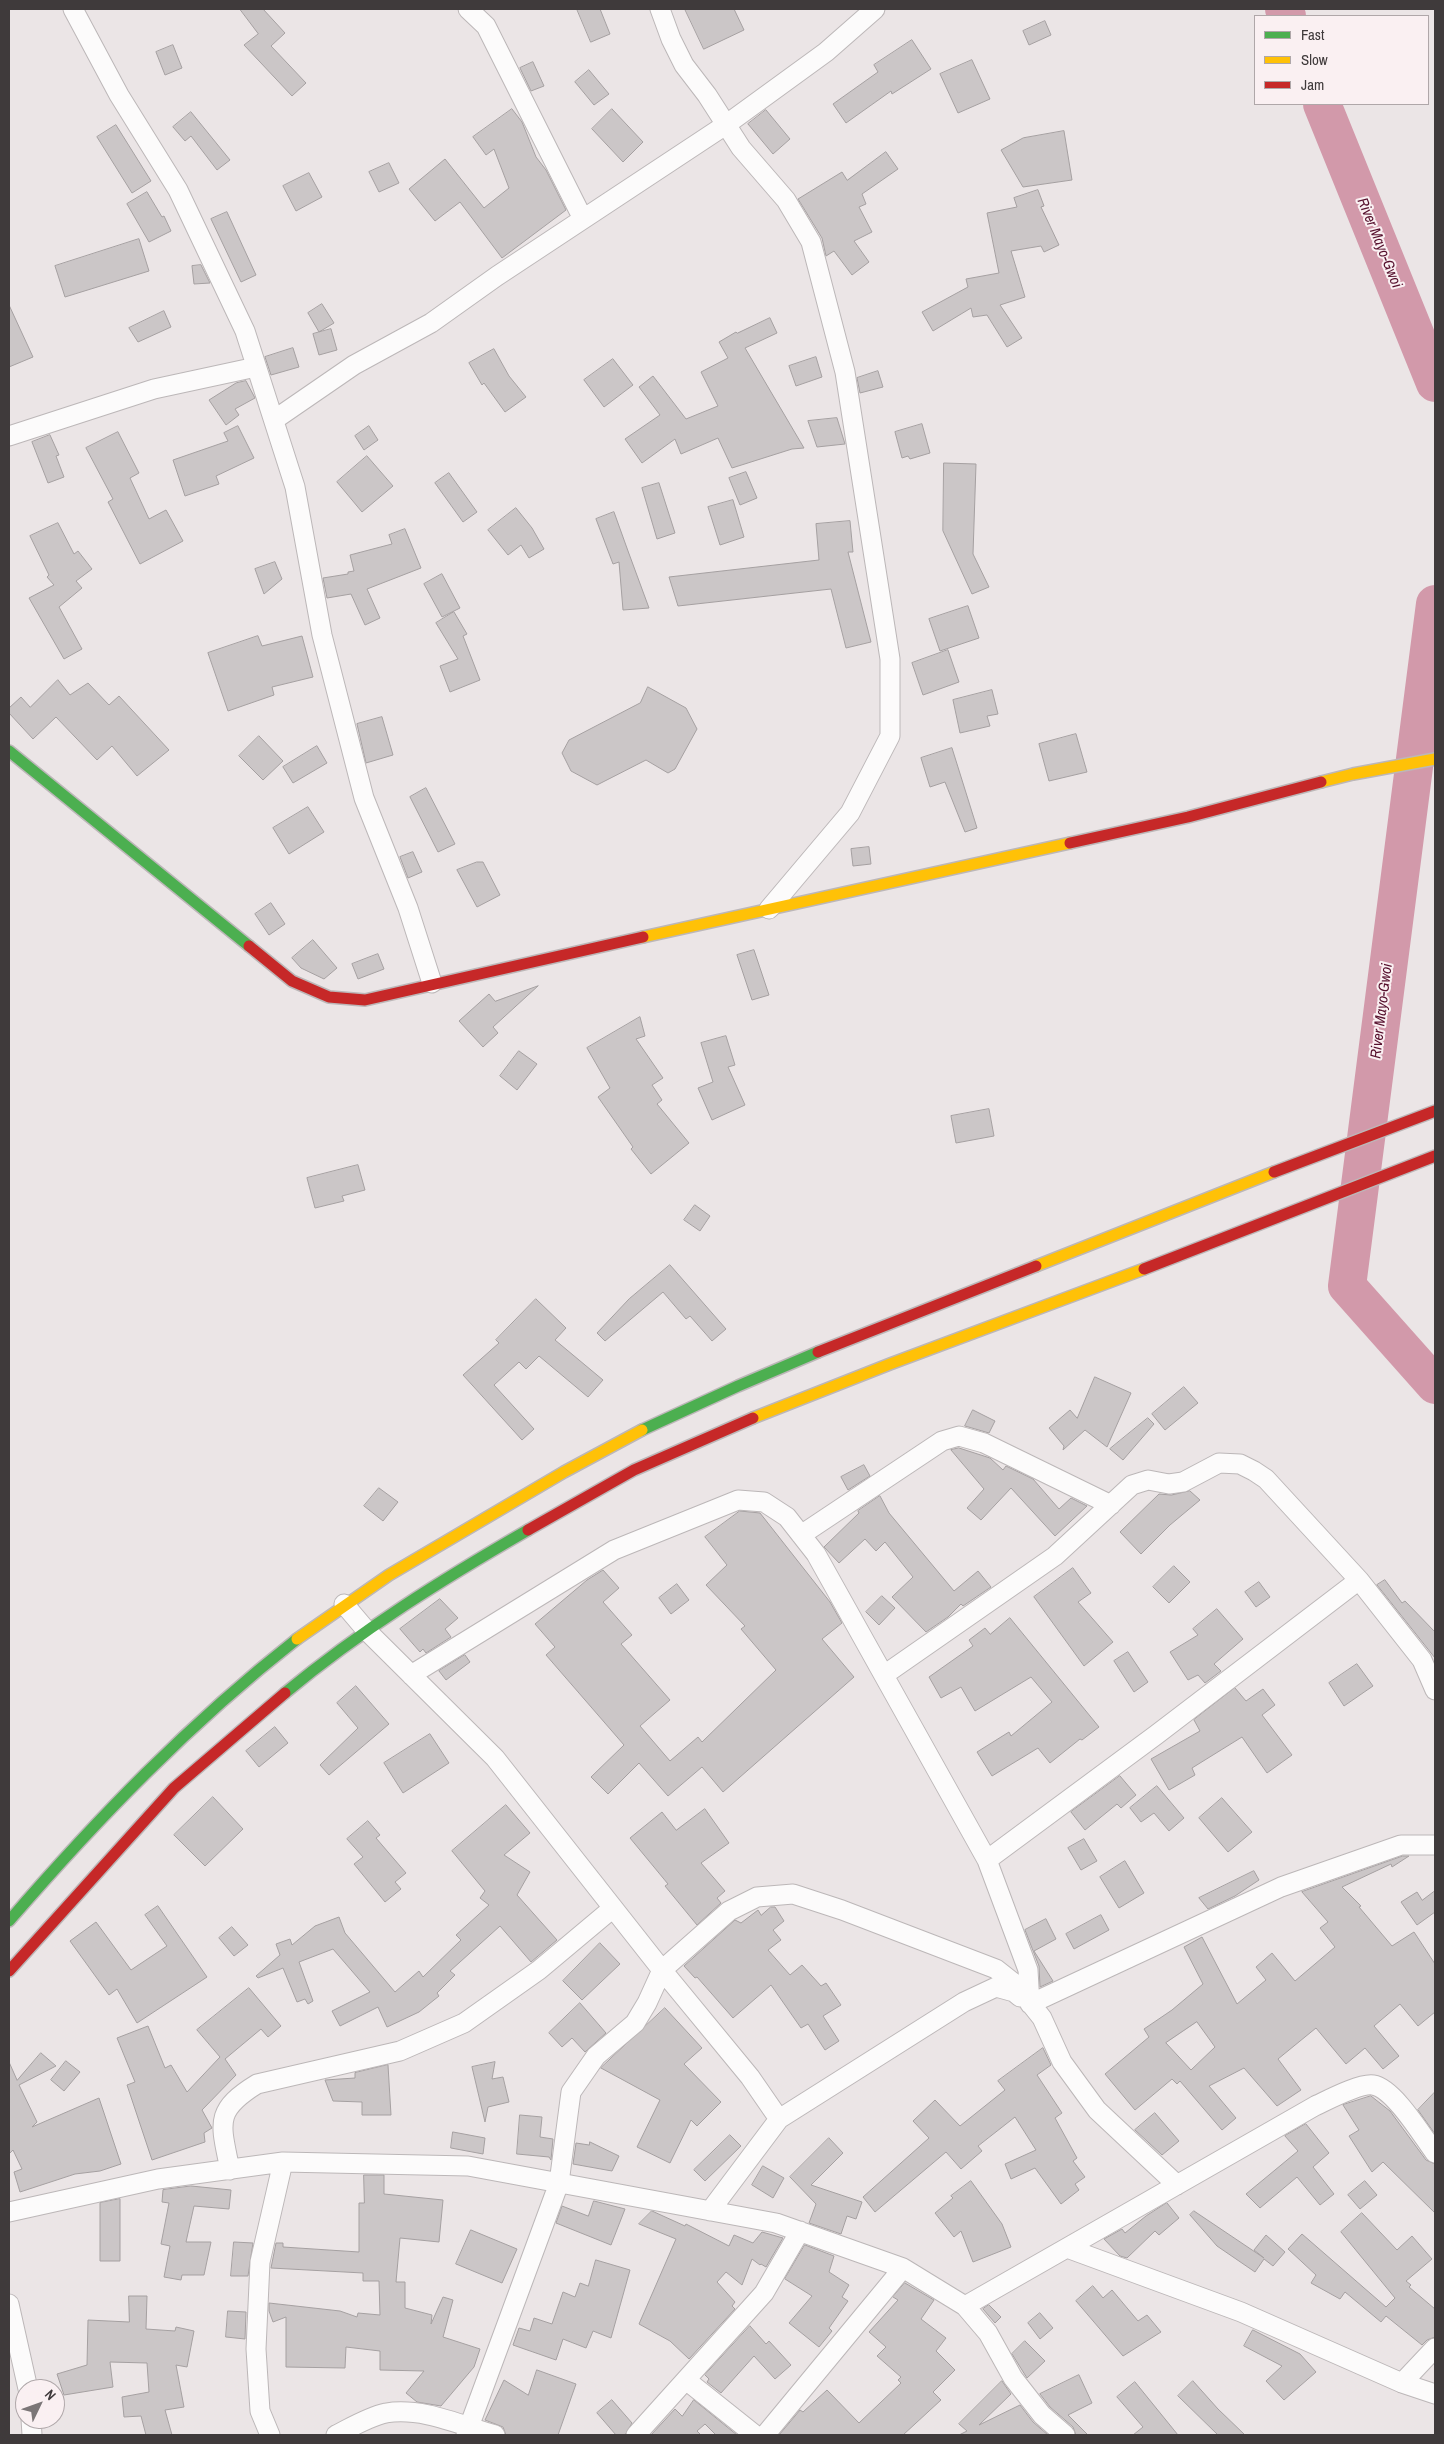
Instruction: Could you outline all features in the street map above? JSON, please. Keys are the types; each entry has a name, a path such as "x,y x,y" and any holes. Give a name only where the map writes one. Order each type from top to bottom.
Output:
{"street":[{"path":"73,9 119,95 178,190 245,331 295,487 322,635 364,798 408,908 432,982"},
{"path":"468,9 486,26 583,219"},
{"path":"660,9 671,39 684,65 727,124 746,154 786,200 811,242 845,372 890,659 890,736 850,813 769,909"},
{"path":"274,420 354,365 431,323 497,276 727,124 826,52 875,9"},
{"path":"9,436 154,389 256,367"},
{"path":"9,751 292,981 329,997 366,1000 432,982 1188,817 1353,774 1435,760"},
{"path":"9,1921 50,1873 137,1780 222,1701 344,1604 567,1470 656,1423 742,1383 1207,1198 1435,1111"},
{"path":"9,1971 174,1788 320,1664 366,1630 451,1575 644,1466 716,1433 890,1364 1226,1238 1435,1156"},
{"path":"801,1535 942,1441 959,1436 984,1443 1111,1505"},
{"path":"884,1675 1055,1556 1132,1485 1148,1480 1169,1484 1182,1482 1219,1463 1240,1464 1266,1479 1359,1580 1422,1660 1435,1690"},
{"path":"411,1675 614,1550 738,1500 764,1502 787,1517 816,1554 987,1860 1028,1970 1030,2004"},
{"path":"987,1860 1156,1735 1359,1580"},
{"path":"344,1604 366,1630 495,1758 662,1970 750,2077 779,2119"},
{"path":"1030,2004 1281,1887 1401,1846 1435,1844"},
{"path":"468,2432 559,2183 571,2092 596,2056 635,2023 662,1970 729,1911 757,1897 793,1894 842,1910 996,1969 1015,1984 1042,2018 1062,2062 1097,2110 1177,2185"},
{"path":"230,2170 222,2128 227,2108 242,2093 257,2084 400,2051 464,2023 539,1970 613,1908"},
{"path":"710,2210 779,2119 972,1998 996,1987 1014,1992 1030,2004"},
{"path":"965,2306 1315,2106 1363,2086 1374,2085 1389,2093 1435,2153"},
{"path":"270,2435 260,2411 256,2349 260,2262 283,2162"},
{"path":"9,2212 158,2179 283,2162 468,2166 776,2223 903,2268 965,2306 988,2334 1013,2378 1042,2415 1065,2435"},
{"path":"636,2435 764,2293 800,2231"},
{"path":"1067,2248 1241,2312 1402,2383 1435,2394"},
{"path":"765,2435 903,2268"},
{"path":"9,2304 26,2379"},
{"path":"1402,2383 1435,2348"},
{"path":"686,2380 756,2435"},
{"path":"336,2435 362,2421 384,2414 407,2411 468,2432 495,2435"}],"building":[{"path":"240,9 263,9 285,33 271,46 306,83 292,96 244,45 258,34"},
{"path":"577,9 600,9 610,34 591,42"},
{"path":"685,9 734,9 744,30 704,49"},
{"path":"1045,21 1051,35 1029,45 1023,31"},
{"path":"912,40 931,69 892,94 891,91 846,123 833,104 878,72 874,65"},
{"path":"173,45 182,68 165,75 156,52"},
{"path":"972,60 990,99 958,113 940,74"},
{"path":"533,62 544,86 531,91 520,68"},
{"path":"589,70 609,94 594,105 575,82"},
{"path":"512,109 522,122 536,157 546,170 566,210 502,258 460,202 435,221 409,189 445,159 484,208 509,188 494,149 486,155 473,137"},
{"path":"612,109 643,142 623,162 592,129"},
{"path":"766,110 790,139 773,154 748,124"},
{"path":"191,112 230,160 217,170 191,136 185,141 173,127"},
{"path":"116,125 151,181 132,193 97,137"},
{"path":"1064,131 1072,180 1023,187 1001,150 1023,138"},
{"path":"886,152 898,169 862,194 866,204 859,207 872,232 854,241 869,262 852,275 834,251 826,256 822,238 798,199 842,172 847,180"},
{"path":"389,163 399,183 379,192 369,172"},
{"path":"309,173 322,197 296,211 283,186"},
{"path":"1038,190 1044,206 1041,207 1059,245 1044,252 1041,246 1011,251 1025,297 1000,305 1022,338 1007,347 987,315 973,317 971,308 933,331 922,312 968,287 966,279 999,273 987,213 1017,207 1014,198"},
{"path":"147,192 162,217 164,216 171,231 149,242 127,204"},
{"path":"227,212 256,275 241,282 211,219"},
{"path":"139,239 149,271 65,297 55,266"},
{"path":"201,265 210,283 194,284 192,266"},
{"path":"322,304 334,323 319,332 308,313"},
{"path":"9,305 33,357 9,367"},
{"path":"164,311 171,327 138,342 129,328"},
{"path":"770,318 777,333 745,348 804,448 792,449 732,468 718,438 681,454 675,439 642,463 625,439 660,415 639,387 653,376 686,419 718,406 701,372 728,358 719,342 736,332"},
{"path":"331,329 337,350 319,355 313,334"},
{"path":"293,348 299,367 271,375 265,357"},
{"path":"494,349 509,376 526,397 505,412 484,383 482,385 469,363"},
{"path":"816,357 822,377 796,386 789,366"},
{"path":"613,359 633,385 604,407 584,380"},
{"path":"878,371 883,387 860,393 857,378"},
{"path":"246,381 255,398 235,409 239,415 226,425 209,400 236,383"},
{"path":"837,418 845,444 817,447 808,421"},
{"path":"922,424 930,453 910,459 908,456 902,458 895,432"},
{"path":"238,426 254,458 216,476 219,484 185,496 173,460 228,441 224,433"},
{"path":"369,426 378,440 364,450 355,436"},
{"path":"118,432 139,473 130,478 149,519 166,510 183,541 140,564 108,502 113,499 86,448"},
{"path":"50,435 59,455 56,456 64,477 48,483 32,442"},
{"path":"367,456 393,486 362,512 337,482"},
{"path":"944,463 976,464 973,554 989,587 972,594 943,531"},
{"path":"746,472 757,498 740,505 729,478"},
{"path":"449,473 477,512 463,522 435,483"},
{"path":"659,483 675,533 657,539 642,488"},
{"path":"733,500 744,537 720,545 708,507"},
{"path":"516,508 532,528 544,549 529,558 521,545 508,555 488,530"},
{"path":"614,512 649,608 623,610 619,562 613,564 596,519"},
{"path":"850,521 853,552 848,552 871,642 846,648 831,589 678,606 669,577 819,560 816,524"},
{"path":"58,523 74,554 78,551 92,569 76,581 82,588 59,607 82,649 64,659 29,598 54,585 47,577 49,575 30,536"},
{"path":"405,529 421,568 367,589 380,618 365,625 351,594 327,598 323,578 348,574 348,572 354,571 350,555 392,544 389,535"},
{"path":"275,562 282,579 264,594 255,569"},
{"path":"442,574 460,608 442,617 424,584"},
{"path":"968,606 979,638 940,651 929,619"},
{"path":"454,612 467,634 463,636 480,680 450,692 440,666 458,659 436,623"},
{"path":"258,636 262,646 302,636 313,677 272,687 274,695 228,711 208,653"},
{"path":"948,650 959,682 923,695 912,663"},
{"path":"58,680 70,695 88,683 109,705 119,696 169,750 137,776 112,746 97,760 56,717 33,739 9,713 9,708 21,697 30,707"},
{"path":"648,687 686,708 697,729 675,769 668,773 646,760 597,785 571,771 562,753 569,740 640,703"},
{"path":"992,690 998,714 987,716 990,726 960,733 953,700"},
{"path":"382,717 393,755 366,763 357,724"},
{"path":"1076,734 1087,772 1049,781 1039,744"},
{"path":"259,736 283,761 263,780 239,756"},
{"path":"317,746 327,763 293,783 283,767"},
{"path":"952,748 977,828 965,832 945,782 930,787 921,758"},
{"path":"426,788 455,844 438,852 410,797"},
{"path":"308,807 324,832 289,854 273,828"},
{"path":"869,847 871,864 853,866 851,849"},
{"path":"413,852 422,872 408,878 400,857"},
{"path":"477,862 483,862 500,895 477,907 457,870"},
{"path":"271,903 285,924 269,935 255,914"},
{"path":"313,940 337,968 324,979 301,968 292,958"},
{"path":"754,950 769,995 752,1000 737,955"},
{"path":"378,954 384,969 358,979 352,964"},
{"path":"538,986 493,1027 498,1033 483,1047 459,1021 489,994 495,1001"},
{"path":"640,1017 645,1036 636,1039 663,1078 652,1085 662,1100 657,1104 689,1143 651,1174 631,1149 633,1147 598,1097 610,1088 587,1048"},
{"path":"726,1036 735,1065 728,1067 745,1105 712,1120 698,1088 713,1082 701,1043"},
{"path":"519,1051 537,1064 517,1090 500,1076"},
{"path":"989,1109 994,1136 956,1143 951,1116"},
{"path":"358,1165 365,1190 342,1196 344,1201 315,1208 307,1178"},
{"path":"695,1205 710,1216 700,1231 684,1220"},
{"path":"670,1265 726,1329 712,1341 690,1316 686,1319 663,1292 605,1341 597,1333 629,1299"},
{"path":"536,1299 566,1328 555,1340 603,1380 588,1397 539,1356 526,1369 519,1362 494,1385 534,1429 522,1440 463,1375 499,1343 496,1340"},
{"path":"1095,1377 1131,1393 1107,1447 1085,1430 1063,1450 1064,1446 1049,1428 1070,1410 1077,1418"},
{"path":"1184,1387 1198,1403 1165,1430 1152,1414"},
{"path":"973,1410 995,1421 989,1433 965,1426"},
{"path":"1148,1418 1154,1424 1123,1460 1110,1449"},
{"path":"959,1448 990,1458 1003,1470 1006,1466 1033,1479 1059,1509 1071,1498 1087,1506 1055,1536 1011,1488 981,1520 967,1508 984,1489 951,1450"},
{"path":"864,1465 870,1476 848,1490 841,1477"},
{"path":"379,1488 398,1502 383,1521 364,1506"},
{"path":"1190,1491 1200,1500 1170,1525 1141,1554 1120,1532 1159,1494 1171,1495"},
{"path":"880,1496 889,1513 954,1591 978,1571 991,1587 963,1606 961,1604 948,1617 926,1632 892,1597 913,1577 885,1542 876,1551 865,1539 839,1563 824,1547 859,1513 858,1511"},
{"path":"740,1511 760,1513 830,1602 842,1623 822,1639 854,1677 723,1792 702,1767 668,1796 639,1763 608,1794 591,1777 624,1745 546,1655 555,1647 535,1624 587,1580 603,1570 619,1588 603,1602 632,1635 621,1644 670,1700 640,1726 670,1761 698,1737 702,1742 776,1670 741,1629 745,1626 706,1585 727,1565 705,1537"},
{"path":"1174,1566 1190,1582 1169,1603 1153,1587"},
{"path":"1073,1568 1091,1593 1078,1602 1113,1642 1084,1666 1034,1597"},
{"path":"1385,1580 1402,1603 1405,1601 1435,1632 1435,1658 1377,1585"},
{"path":"1259,1582 1270,1597 1256,1607 1245,1592"},
{"path":"677,1584 689,1600 671,1614 659,1598"},
{"path":"882,1596 895,1608 879,1625 866,1612"},
{"path":"440,1599 458,1618 445,1629 451,1637 426,1653 423,1649 420,1652 400,1629"},
{"path":"1217,1609 1243,1639 1214,1664 1221,1671 1205,1683 1198,1675 1188,1680 1170,1652 1198,1635 1193,1629"},
{"path":"1010,1618 1099,1727 1082,1740 1080,1739 1050,1763 1038,1748 992,1776 977,1752 1009,1732 1011,1736 1052,1702 1031,1677 975,1711 961,1687 941,1698 929,1677 973,1646 969,1640 985,1628 990,1634"},
{"path":"1128,1652 1148,1682 1134,1692 1114,1661"},
{"path":"465,1655 470,1662 446,1680 439,1671"},
{"path":"1357,1664 1373,1686 1344,1706 1329,1683"},
{"path":"356,1686 389,1724 329,1775 320,1765 358,1728 337,1703"},
{"path":"1235,1688 1246,1701 1263,1689 1275,1705 1262,1715 1292,1755 1267,1773 1242,1737 1192,1768 1195,1775 1169,1790 1151,1759 1200,1731 1194,1720"},
{"path":"275,1727 288,1743 259,1767 246,1751"},
{"path":"430,1734 449,1763 403,1793 384,1763"},
{"path":"1120,1776 1136,1795 1121,1808 1117,1804 1085,1830 1071,1812"},
{"path":"1157,1786 1184,1818 1169,1831 1154,1813 1141,1822 1130,1808"},
{"path":"213,1797 243,1829 205,1866 174,1835"},
{"path":"1222,1798 1252,1832 1228,1852 1199,1818"},
{"path":"506,1805 530,1833 504,1855 530,1872 517,1895 557,1940 531,1962 500,1926 450,1971 455,1975 437,1993 439,1996 419,2012 387,2027 378,2007 340,2026 332,2011 370,1992 333,1949 299,1962 313,2001 308,2004 305,1999 297,2002 283,1968 258,1978 256,1976 280,1955 276,1944 290,1939 292,1945 315,1926 339,1917 345,1933 395,1992 419,1971 423,1977 461,1940 456,1935 489,1905 480,1898 485,1891 452,1851"},
{"path":"705,1809 729,1843 701,1863 725,1891 717,1898 721,1903 697,1925 665,1886 668,1884 630,1838 662,1812 676,1830"},
{"path":"368,1821 380,1835 376,1838 406,1873 395,1882 401,1889 385,1902 354,1864 363,1857 347,1839"},
{"path":"1084,1839 1097,1861 1081,1870 1068,1848"},
{"path":"1403,1856 1409,1856 1392,1867 1391,1864 1342,1887 1361,1906 1359,1907 1392,1946 1414,1932 1435,1964 1435,2012 1418,2026 1400,2004 1374,2026 1399,2056 1383,2069 1365,2048 1346,2064 1316,2028 1278,2059 1301,2090 1277,2106 1244,2068 1209,2086 1236,2118 1222,2130 1180,2081 1177,2084 1172,2079 1135,2110 1105,2074 1149,2037 1144,2029 1172,2010 1203,1984 1184,1947 1202,1937 1237,2004 1266,1980 1256,1967 1272,1953 1295,1981 1335,1947 1320,1928 1328,1922 1302,1892","holes":["1197,2022 1215,2047 1191,2070 1166,2043"]},
{"path":"1125,1861 1144,1893 1119,1908 1100,1877"},
{"path":"1254,1871 1259,1880 1235,1896 1208,1909 1199,1898"},
{"path":"1435,1891 1435,1912 1417,1925 1401,1902 1417,1892 1422,1900"},
{"path":"158,1906 207,1977 137,2023 117,1989 109,1995 70,1941 96,1922 131,1970 167,1946 145,1915"},
{"path":"771,1907 775,1907 784,1921 773,1930 781,1940 768,1950 790,1975 802,1965 821,1986 826,1983 841,2005 823,2016 839,2041 825,2050 808,2024 801,2028 771,1985 733,2018 697,1977 695,1978 684,1966 735,1920 741,1923 758,1910 761,1915"},
{"path":"1101,1915 1109,1930 1074,1949 1066,1934"},
{"path":"1046,1919 1056,1939 1034,1951 1053,1981 1040,1987 1039,1966 1025,1930"},
{"path":"232,1927 248,1945 234,1956 219,1938"},
{"path":"600,1943 620,1964 582,2000 563,1981"},
{"path":"249,1988 281,2026 268,2037 261,2029 225,2059 236,2075 202,2110 212,2128 204,2133 205,2142 152,2160 127,2085 135,2082 117,2038 148,2026 165,2068 171,2065 187,2092 220,2057 197,2030"},
{"path":"580,2003 606,2033 585,2052 572,2038 562,2047 549,2033"},
{"path":"665,2008 702,2048 684,2064 721,2102 697,2126 691,2120 670,2163 637,2147 660,2100 601,2068"},
{"path":"1043,2048 1051,2065 1037,2075 1062,2113 1055,2118 1077,2158 1073,2161 1085,2177 1075,2184 1079,2190 1061,2204 1035,2168 1011,2179 1005,2164 1036,2150 1015,2117 978,2146 982,2151 961,2169 946,2152 875,2212 863,2197 929,2138 913,2121 935,2100 960,2126 1005,2090 998,2081"},
{"path":"41,2053 56,2066 19,2085 37,2122 32,2127 99,2098 121,2164 100,2171 75,2174 20,2192 14,2172 22,2169 13,2150 9,2154 9,2062 17,2080"},
{"path":"66,2061 80,2072 64,2091 51,2080"},
{"path":"495,2062 492,2079 503,2077 509,2102 488,2107 485,2122 472,2067"},
{"path":"388,2065 391,2115 362,2115 362,2102 333,2101 325,2080 355,2078 355,2073"},
{"path":"1435,2092 1435,2134 1418,2110"},
{"path":"1371,2096 1390,2111 1426,2160 1435,2164 1435,2213 1383,2162 1372,2172 1349,2136 1359,2130 1343,2105"},
{"path":"1155,2113 1179,2141 1162,2155 1135,2130"},
{"path":"520,2115 542,2117 540,2137 553,2139 551,2160 549,2157 517,2154"},
{"path":"1306,2124 1329,2153 1313,2167 1334,2194 1320,2205 1297,2177 1260,2208 1246,2194 1298,2151 1285,2136"},
{"path":"453,2132 485,2138 483,2154 451,2148"},
{"path":"730,2135 741,2146 705,2181 694,2170"},
{"path":"829,2138 843,2153 811,2185 862,2202 856,2219 847,2216 841,2234 809,2223 816,2204 790,2177"},
{"path":"590,2142 619,2156 612,2171 573,2164 576,2143 589,2145"},
{"path":"763,2166 784,2178 773,2198 752,2185"},
{"path":"364,2175 384,2175 384,2194 443,2200 439,2242 400,2238 396,2282 405,2282 405,2308 432,2315 431,2324 443,2297 453,2300 443,2337 480,2349 474,2367 441,2406 417,2402 406,2393 424,2371 380,2370 380,2351 346,2347 345,2368 286,2367 286,2317 273,2322 269,2311 269,2303 340,2311 357,2317 358,2313 380,2315 379,2281 363,2281 363,2273 271,2268 276,2243 283,2243 283,2247 359,2252 359,2203 364,2203"},
{"path":"971,2181 1002,2224 1011,2247 973,2262 961,2231 954,2237 935,2213 953,2198 951,2196"},
{"path":"1365,2181 1377,2195 1360,2209 1348,2195"},
{"path":"191,2186 231,2190 229,2209 194,2206 186,2242 211,2242 204,2275 182,2275 181,2280 164,2277 170,2246 161,2244 169,2203 162,2202 163,2190"},
{"path":"120,2199 120,2261 100,2261 100,2203"},
{"path":"594,2201 625,2209 611,2245 556,2223 562,2206 588,2216"},
{"path":"1167,2203 1179,2218 1159,2235 1155,2231 1127,2258 1120,2256 1104,2239 1122,2229 1125,2233 1146,2216"},
{"path":"652,2211 685,2226 686,2224 729,2246 734,2235 753,2243 762,2232 783,2238 766,2267 752,2259 742,2285 726,2272 717,2282 735,2302 732,2306 735,2309 689,2359 670,2341 639,2324 676,2239 639,2224"},
{"path":"1194,2211 1264,2258 1254,2250 1266,2235 1285,2252 1273,2266 1264,2259 1255,2272 1217,2246 1190,2215"},
{"path":"1362,2213 1397,2250 1412,2236 1432,2259 1406,2281 1411,2285 1409,2287 1435,2309 1435,2337 1427,2340 1422,2345 1386,2316 1381,2322 1345,2292 1340,2299 1311,2283 1316,2275 1288,2249 1302,2234 1386,2307 1395,2298 1341,2232"},
{"path":"471,2230 517,2249 502,2283 456,2264"},
{"path":"234,2242 253,2243 248,2276 231,2276"},
{"path":"805,2245 834,2256 829,2272 849,2285 842,2297 848,2301 829,2328 832,2331 819,2347 789,2323 812,2296 785,2279"},
{"path":"596,2260 630,2270 611,2338 593,2331 586,2348 563,2339 556,2360 513,2345 519,2328 530,2331 534,2318 552,2324 563,2292 575,2297 580,2283 588,2286"},
{"path":"905,2283 934,2300 921,2319 946,2338 936,2351 955,2370 933,2392 941,2400 903,2435 779,2435 800,2410 803,2412 827,2390 859,2423 901,2383 898,2380 901,2377 877,2356 886,2347 869,2332 898,2300 893,2297"},
{"path":"1093,2286 1103,2298 1112,2290 1138,2321 1147,2315 1161,2332 1123,2356 1076,2301"},
{"path":"129,2296 147,2296 146,2329 175,2331 176,2327 194,2331 187,2367 176,2365 184,2407 165,2410 172,2435 146,2435 141,2416 124,2417 122,2397 149,2392 147,2363 110,2362 113,2387 65,2395 65,2379 59,2379 57,2374 87,2365 88,2320 129,2322"},
{"path":"989,2305 1001,2317 995,2323 983,2309"},
{"path":"228,2311 246,2312 245,2339 226,2337"},
{"path":"1040,2313 1053,2328 1040,2339 1028,2323"},
{"path":"750,2326 766,2344 769,2341 791,2365 775,2379 754,2356 721,2393 707,2382 709,2379 705,2375"},
{"path":"1253,2330 1300,2354 1316,2372 1284,2400 1266,2381 1282,2366 1244,2346"},
{"path":"1025,2341 1045,2361 1027,2378 1012,2354"},
{"path":"537,2370 576,2384 558,2435 506,2435 503,2427 485,2420 504,2380 528,2395"},
{"path":"1079,2375 1092,2403 1068,2415 1088,2435 1076,2435 1073,2427 1050,2407 1040,2394"},
{"path":"1002,2381 1011,2394 979,2425 1020,2405 1033,2422 1048,2435 959,2435 967,2431 959,2424"},
{"path":"1193,2381 1245,2435 1218,2435 1178,2396"},
{"path":"1135,2382 1178,2435 1133,2435 1143,2427 1117,2397"},
{"path":"612,2400 632,2423 625,2435 616,2435 597,2413"},
{"path":"694,2400 737,2435 716,2435 705,2424 697,2431 701,2435 651,2435 675,2409 682,2416"}],"waterway":[{"name":"River Mayo-Gwoi","path":"1284,9 1287,15"},
{"name":"River Mayo-Gwoi","path":"1322,105 1435,383"},
{"name":"River Mayo-Gwoi","path":"1435,604 1347,1286 1435,1385"}],"traffic: fast":[{"path":"9,751 249,946"},
{"path":"642,1430 818,1352"},
{"path":"285,1693 343,1648 403,1606 528,1530"},
{"path":"9,1921 76,1846 146,1773 219,1704 297,1639"}],"traffic: slow":[{"path":"1321,782 1353,774 1435,759"},
{"path":"643,937 1070,843"},
{"path":"1036,1266 1274,1172"},
{"path":"753,1418 890,1364 1144,1269"},
{"path":"297,1639 389,1575 564,1472 642,1430"}],"traffic: jam":[{"path":"1070,843 1188,817 1321,782"},
{"path":"249,946 292,981 329,997 365,1000 643,937"},
{"path":"1274,1172 1435,1111"},
{"path":"1144,1269 1435,1156"},
{"path":"818,1352 1036,1266"},
{"path":"528,1530 634,1470 753,1418"},
{"path":"9,1971 174,1788 285,1693"}]}
